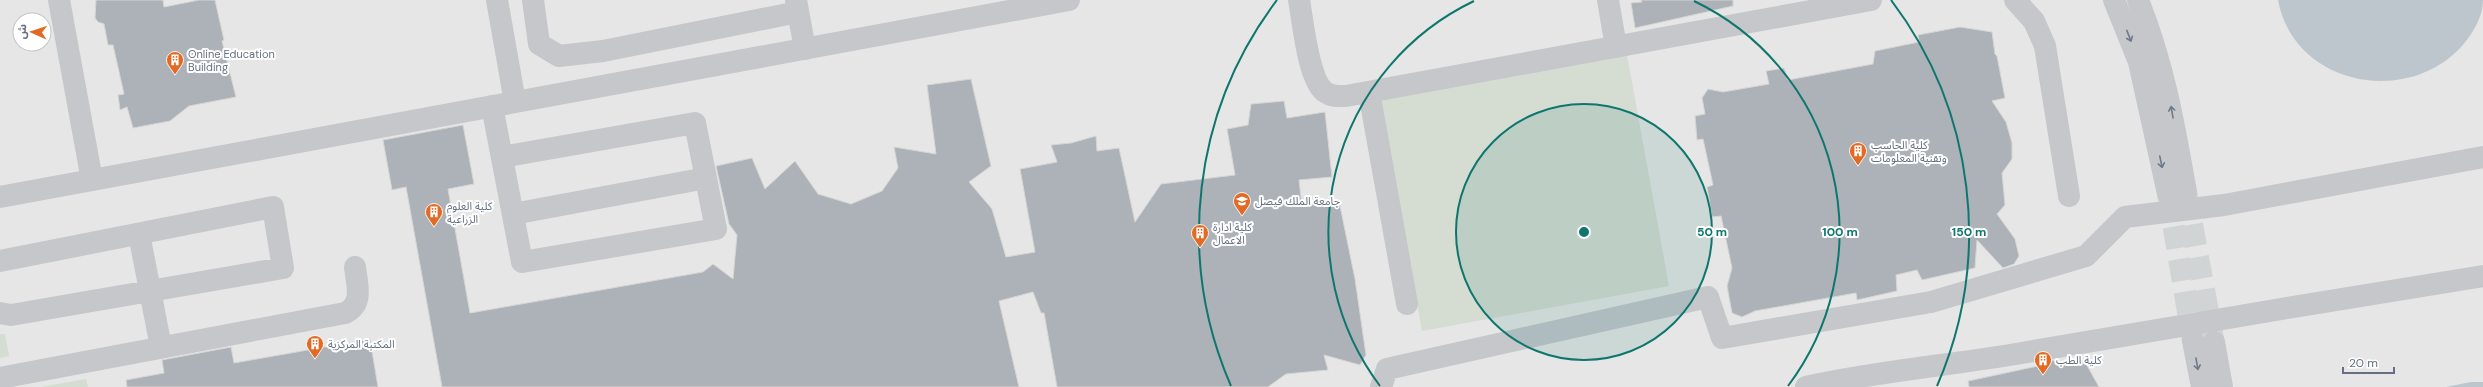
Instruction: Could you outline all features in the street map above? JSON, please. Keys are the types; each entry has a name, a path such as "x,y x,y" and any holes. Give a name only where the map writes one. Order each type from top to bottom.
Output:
{"street":[{"path":"59,0 92,180"},
{"path":"497,0 515,102"},
{"path":"532,0 539,44 558,56 603,51 797,6 805,49"},
{"path":"0,197 1069,0"},
{"path":"1299,0 1314,76 1324,92 1332,96 1369,92 1871,0"},
{"path":"1608,0 1616,47"},
{"path":"2015,0 2034,21 2045,46 2069,196"},
{"path":"2114,0 2139,62 2177,193 2167,86 2158,53 2138,0"},
{"path":"1369,92 1407,304"},
{"path":"492,106 522,262 716,229 695,123 502,157"},
{"path":"1381,387 1387,369 1708,297 1722,338 1931,302 2086,256 2125,217 2224,205 2483,157"},
{"path":"513,214 706,178"},
{"path":"0,261 273,208 283,268 11,315 0,313"},
{"path":"139,234 161,347"},
{"path":"0,378 344,313 353,309 358,300 355,267"},
{"path":"1806,387 1934,365 2163,330 2231,316 2483,276"},
{"path":"2202,387 2204,342 2222,387"}],"shaded area":[{"name":"جامعة الملك فيصل","path":"0,0 2483,0 2483,387 0,387"},
{"path":"2278,0 2483,0 2483,6 2477,24 2470,36 2462,46 2439,65 2412,77 2384,81 2355,78 2329,68 2306,52 2288,29"},
{"path":"1627,55 1669,286 1422,331 1381,100"},
{"path":"0,334 5,334 9,356 0,358"},
{"path":"86,379 88,387 41,387"},
{"path":"2471,382 2483,382 2483,387 2446,387"}],"building":[{"name":"Online Education Building","path":"96,0 163,0 164,7 199,0 215,0 224,40 222,41 236,97 189,106 170,121 133,128 127,107 120,110 118,95 124,94 113,45 108,45 104,24 98,22 95,18"},
{"path":"1641,0 1733,0 1733,6 1635,28 1631,3 1642,2"},
{"name":"كلية الحاسب وتقنية المعلومات","path":"1960,27 1992,32 1995,54 1997,56 2005,98 1992,101 2006,122 2012,143 2012,159 2002,173 2005,205 1997,214 2015,239 2019,256 2014,264 2003,268 1977,240 1975,268 1922,280 1917,270 1896,275 1897,291 1857,300 1856,293 1755,311 1742,317 1732,313 1727,286 1732,268 1721,216 1712,217 1707,187 1713,185 1703,139 1697,140 1695,116 1705,114 1702,98 1708,89 1723,92 1769,84 1766,71 1784,68 1788,80 1873,64 1875,51 1919,42 1918,35"},
{"path":"971,79 991,166 969,182 992,209 1006,257 1035,252 1020,169 1057,162 1051,145 1071,143 1096,136 1097,151 1119,148 1135,222 1161,184 1235,175 1227,129 1248,125 1251,104 1284,101 1287,118 1325,112 1332,177 1299,180 1302,206 1339,201 1355,279 1366,355 1360,365 1324,355 1328,370 1286,374 1268,387 1057,387 1044,313 1041,313 1033,292 999,301 1019,387 442,387 406,187 392,190 383,140 463,125 474,184 448,189 470,313 703,272 713,264 733,279 737,235 729,224 716,166 752,158 765,189 795,161 818,194 851,204 882,191 898,168 894,147 936,154 927,85"},
{"name":"المكتبة المركزية","path":"370,339 378,387 127,387 126,380 164,373 162,360 231,347 234,363"},
{"name":"كلية الطب","path":"2057,360 2062,365 2084,360 2099,387 1969,387 1968,381 2038,366 2039,363"}],"tunnel":[{"path":"2186,192 2213,339"},
{"path":"2168,194 2193,341"}],"place":[{"name":"Online Education Building","path":"175,75"},
{"name":"كلية الحاسب وتقنية المعلومات","path":"1858,166"},
{"name":"جامعة الملك فيصل","path":"1242,216"},
{"name":"كلية العلوم الزراعية","path":"434,227"},
{"name":"كلية ادارة الاعمال","path":"1200,248"},
{"name":"المكتبة المركزية","path":"315,359"},
{"name":"كلية الطب","path":"2043,375"}]}
